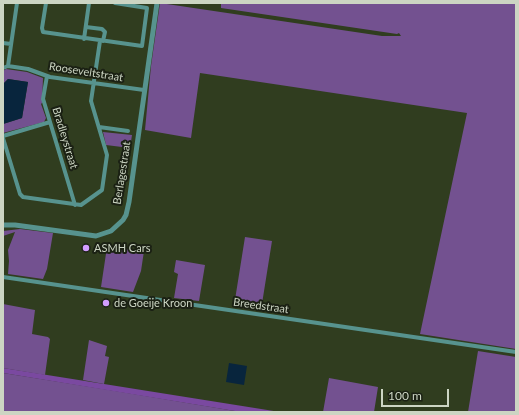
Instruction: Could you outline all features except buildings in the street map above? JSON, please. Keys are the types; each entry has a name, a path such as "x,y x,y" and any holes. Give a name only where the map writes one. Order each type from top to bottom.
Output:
{"street":[{"path":"5,67 11,44 18,3"},
{"path":"46,3 42,28 43,32 142,46 147,8 115,3"},
{"path":"84,39 90,3"},
{"name":"Berlagestraat","path":"3,225 15,224 96,236 111,231 120,224 126,215 128,207 157,3"},
{"path":"50,122 3,137 20,194 23,197 81,205 102,190 107,155 91,101 101,41 105,32 102,29 86,27"},
{"path":"3,43 11,44"},
{"name":"Rooseveltstraat","path":"5,67 28,69 47,76 144,90"},
{"name":"Bradleystraat","path":"47,76 44,99 75,205"},
{"path":"99,127 128,131"},
{"name":"Breedstraat","path":"3,277 516,352"}],"shaded area":[{"path":"160,3 382,36 401,36 399,33 397,34 221,8 221,3 516,3 516,349 420,334 467,113 200,73 191,138 145,130 151,66"},
{"path":"6,69 27,72 43,78 41,104 46,118 44,122 3,133 3,124 22,118 28,82 8,79 3,84 3,71"},
{"path":"103,132 132,135 130,148 106,145"},
{"path":"20,229 53,233 47,269 43,279 8,274 8,250 15,232 3,236 3,231"},
{"path":"245,237 272,241 261,310 234,306"},
{"path":"107,247 144,251 141,271 133,292 101,287"},
{"path":"176,260 205,265 199,301 174,298 178,274 174,272"},
{"path":"3,304 35,310 32,334 48,337 50,339 45,375 3,368"},
{"path":"89,340 107,346 105,356 109,357 104,384 83,380"},
{"path":"478,351 516,357 516,412 468,412"},
{"path":"3,368 280,412 241,412 3,373"},
{"path":"3,373 109,390 241,412 3,412"},
{"path":"329,378 378,387 374,412 323,412"}],"water":[{"path":"8,79 28,82 22,118 3,124 3,84"},
{"path":"229,363 247,366 244,385 226,382"}],"place":[{"name":"ASMH Cars","path":"86,248"},
{"name":"de Goeije Kroon","path":"106,303"}]}
